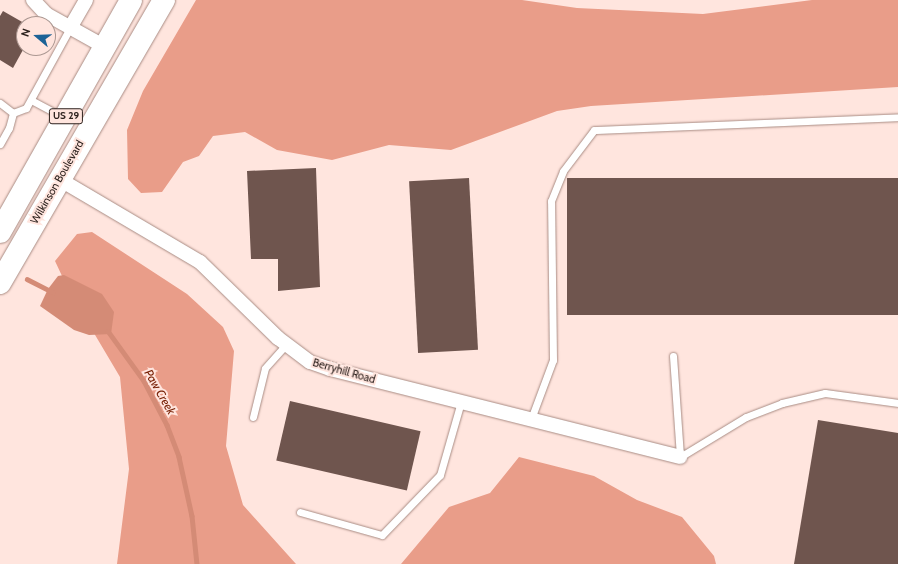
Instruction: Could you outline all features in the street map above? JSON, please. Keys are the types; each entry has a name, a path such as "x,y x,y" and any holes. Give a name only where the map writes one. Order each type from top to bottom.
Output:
{"main road":[{"name":"US 29","path":"0,232 131,0"},
{"path":"59,179 54,172 55,161 142,0"},
{"name":"Wilkinson Boulevard","path":"0,283 164,0"}],"street":[{"path":"33,0 46,14 105,47"},
{"path":"70,28 86,0"},
{"name":"Berryhill Road","path":"59,179 200,262 286,345 310,362 330,369 680,456"}],"lane":[{"path":"13,113 26,108 70,28"},
{"path":"31,100 65,118"},
{"path":"0,103 13,113"},
{"path":"0,144 9,128 13,113"},
{"path":"531,419 554,360 550,201 563,171 594,130 898,117"},
{"path":"252,417 265,368 286,345"},
{"path":"673,356 680,456 746,417 782,403 824,393 898,403"},
{"path":"300,512 382,535 440,475 461,402"}],"shaded area":[{"path":"196,0 522,0 577,8 703,14 812,0 898,0 898,87 591,106 557,111 451,150 389,145 332,160 277,150 245,132 213,136 199,156 183,162 162,192 141,193 128,179 127,130 143,91"},
{"path":"92,232 187,294 223,327 234,351 226,446 243,505 296,564 117,564 129,469 120,377 69,291 55,261 77,234"},
{"path":"64,275 102,294 114,312 111,334 89,335 74,330 40,306 48,289 58,276"},
{"path":"519,457 594,476 637,500 682,517 714,556 716,564 401,564 449,507 490,493"}],"building":[{"path":"3,11 16,18 16,56 20,56 13,68 0,60 0,16"},
{"path":"316,168 320,287 278,291 278,259 251,259 247,171"},
{"path":"469,178 478,350 418,353 409,181"},
{"path":"567,178 898,178 898,315 567,315"},
{"path":"290,401 421,431 407,491 276,460"},
{"path":"818,420 898,433 898,564 794,564"}],"waterway":[{"name":"Paw Creek","path":"27,279 53,292"},
{"name":"Paw Creek","path":"108,331 144,381 167,425 179,457 192,516 197,564"}]}
